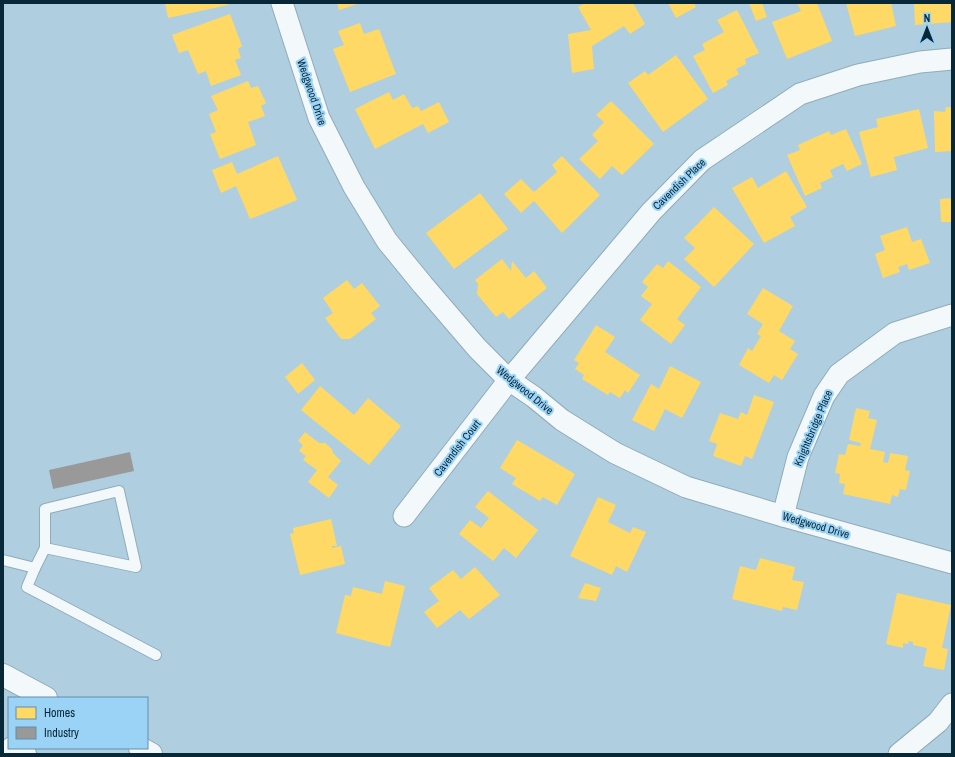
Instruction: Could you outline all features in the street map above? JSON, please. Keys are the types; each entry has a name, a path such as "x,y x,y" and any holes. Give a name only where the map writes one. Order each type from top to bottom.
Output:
{"main road":[{"path":"3,675 44,697"},
{"path":"14,749 25,754"},
{"path":"142,749 151,754"}],"street":[{"name":"Wedgwood Drive","path":"282,3 319,118 354,187 388,240 422,285 477,348 509,380 534,397 562,420 615,453 686,487 783,516 952,563"},
{"name":"Cavendish Place","path":"509,380 651,212 702,160 800,94 858,75 920,62 952,59"},
{"name":"Knightsbridge Place","path":"783,516 798,457 824,396 839,374 895,333 952,315"},
{"name":"Cavendish Court","path":"404,516 509,380"},
{"path":"899,754 938,722 952,705"}],"lane":[{"path":"45,548 136,567 120,491 44,509 45,548 27,587 156,655"},
{"path":"3,560 35,568"}],"building: Homes":[{"path":"165,3 228,3 228,5 168,18"},
{"path":"337,3 361,3 339,10"},
{"path":"585,3 633,3 645,24 630,34 624,26 592,46 594,69 572,73 568,34 591,30 578,7"},
{"path":"668,3 694,3 696,7 676,18"},
{"path":"749,3 762,3 767,17 756,21"},
{"path":"797,3 817,3 832,41 787,59 772,22 801,11"},
{"path":"846,3 891,3 896,26 855,36"},
{"path":"914,3 952,3 952,22 915,25"},
{"path":"737,10 759,53 745,59 746,64 736,69 739,74 726,81 728,85 713,93 693,56 705,50 702,44 724,32 717,20"},
{"path":"230,14 242,46 238,49 241,58 235,60 241,75 211,86 206,71 198,74 188,50 179,53 172,35"},
{"path":"360,23 364,34 379,29 396,74 350,92 333,49 344,45 338,31"},
{"path":"676,55 708,99 663,132 628,83 645,71 648,75"},
{"path":"248,81 251,88 258,86 266,103 261,106 265,116 248,122 256,145 220,159 210,134 216,132 209,114 218,110 211,96"},
{"path":"389,92 393,100 404,94 412,108 418,106 421,111 439,102 449,122 428,133 423,124 375,149 355,109"},
{"path":"611,101 654,144 622,175 612,166 600,179 579,159 598,141 592,135 604,122 596,115"},
{"path":"946,107 952,107 952,151 935,152 934,111 945,112"},
{"path":"919,109 928,148 894,157 897,170 871,177 859,132 878,127 876,119"},
{"path":"846,129 862,164 847,171 843,164 830,170 833,177 820,183 822,188 805,196 787,155 800,150 798,145 829,131 831,135"},
{"path":"278,156 297,200 250,219 236,186 221,193 212,170 232,162 237,174"},
{"path":"562,156 600,195 562,233 534,201 521,213 504,194 521,179 534,192 557,172 552,165"},
{"path":"786,171 807,207 790,217 795,226 764,243 732,188 752,177 758,188"},
{"path":"480,193 508,229 454,269 426,233"},
{"path":"952,198 952,222 941,222 940,199"},
{"path":"714,207 754,244 714,287 684,259 695,248 684,238"},
{"path":"907,227 912,242 921,239 930,263 909,270 907,264 898,267 900,272 883,278 875,254 885,250 880,236"},
{"path":"502,259 511,271 512,261 526,278 534,271 547,288 509,319 503,312 496,317 477,294 478,284 475,280"},
{"path":"668,261 701,287 677,319 685,325 671,344 640,320 652,304 641,296 648,287 642,282 657,264 663,268"},
{"path":"347,280 354,289 362,283 380,306 371,313 376,319 350,339 341,339 325,318 333,313 323,298"},
{"path":"763,288 793,306 779,331 795,341 790,349 798,354 782,380 774,375 769,383 739,365 748,348 752,351 761,336 757,334 763,324 747,314"},
{"path":"596,325 615,337 605,352 640,375 628,393 625,390 620,398 610,392 608,395 582,379 584,375 575,369 579,363 574,360"},
{"path":"302,363 315,380 298,394 285,377"},
{"path":"670,366 701,382 682,418 665,409 654,431 632,420 651,384 659,389"},
{"path":"320,386 354,415 368,398 401,426 369,465 301,410"},
{"path":"754,395 774,402 752,459 745,456 741,466 713,456 717,444 709,441 720,413 738,419 741,412 747,415"},
{"path":"856,408 870,411 868,418 877,420 870,449 885,452 883,462 888,463 890,453 908,456 905,470 910,471 906,490 900,489 898,497 892,495 890,504 843,494 845,484 839,483 840,474 835,473 839,454 845,455 848,444 860,446 861,443 849,440"},
{"path":"305,432 319,443 325,443 332,449 333,453 341,461 328,477 338,485 329,498 308,482 317,470 303,460 306,456 299,451 303,445 298,441"},
{"path":"517,440 575,474 557,505 543,497 540,501 512,484 516,478 500,468"},
{"path":"488,491 538,530 516,558 504,548 493,561 459,534 470,520 481,528 489,518 475,507"},
{"path":"598,497 616,505 608,522 630,533 633,527 646,532 627,572 616,566 612,575 570,556"},
{"path":"331,519 337,546 332,546 332,548 341,546 345,564 300,575 290,534 294,533 293,528"},
{"path":"760,558 795,567 792,580 804,582 797,610 783,607 782,611 732,599 740,566 756,570"},
{"path":"475,567 500,595 469,619 460,610 437,628 424,612 439,601 429,588 453,570 461,579"},
{"path":"385,581 405,586 390,647 336,633 345,595 351,596 353,587 382,594"},
{"path":"585,583 601,588 596,601 578,598"},
{"path":"897,593 951,605 942,648 948,649 944,670 923,666 927,648 913,645 913,642 909,641 908,644 903,643 903,648 886,644"}],"building: Industry":[{"path":"130,452 134,471 53,489 49,470"}]}
